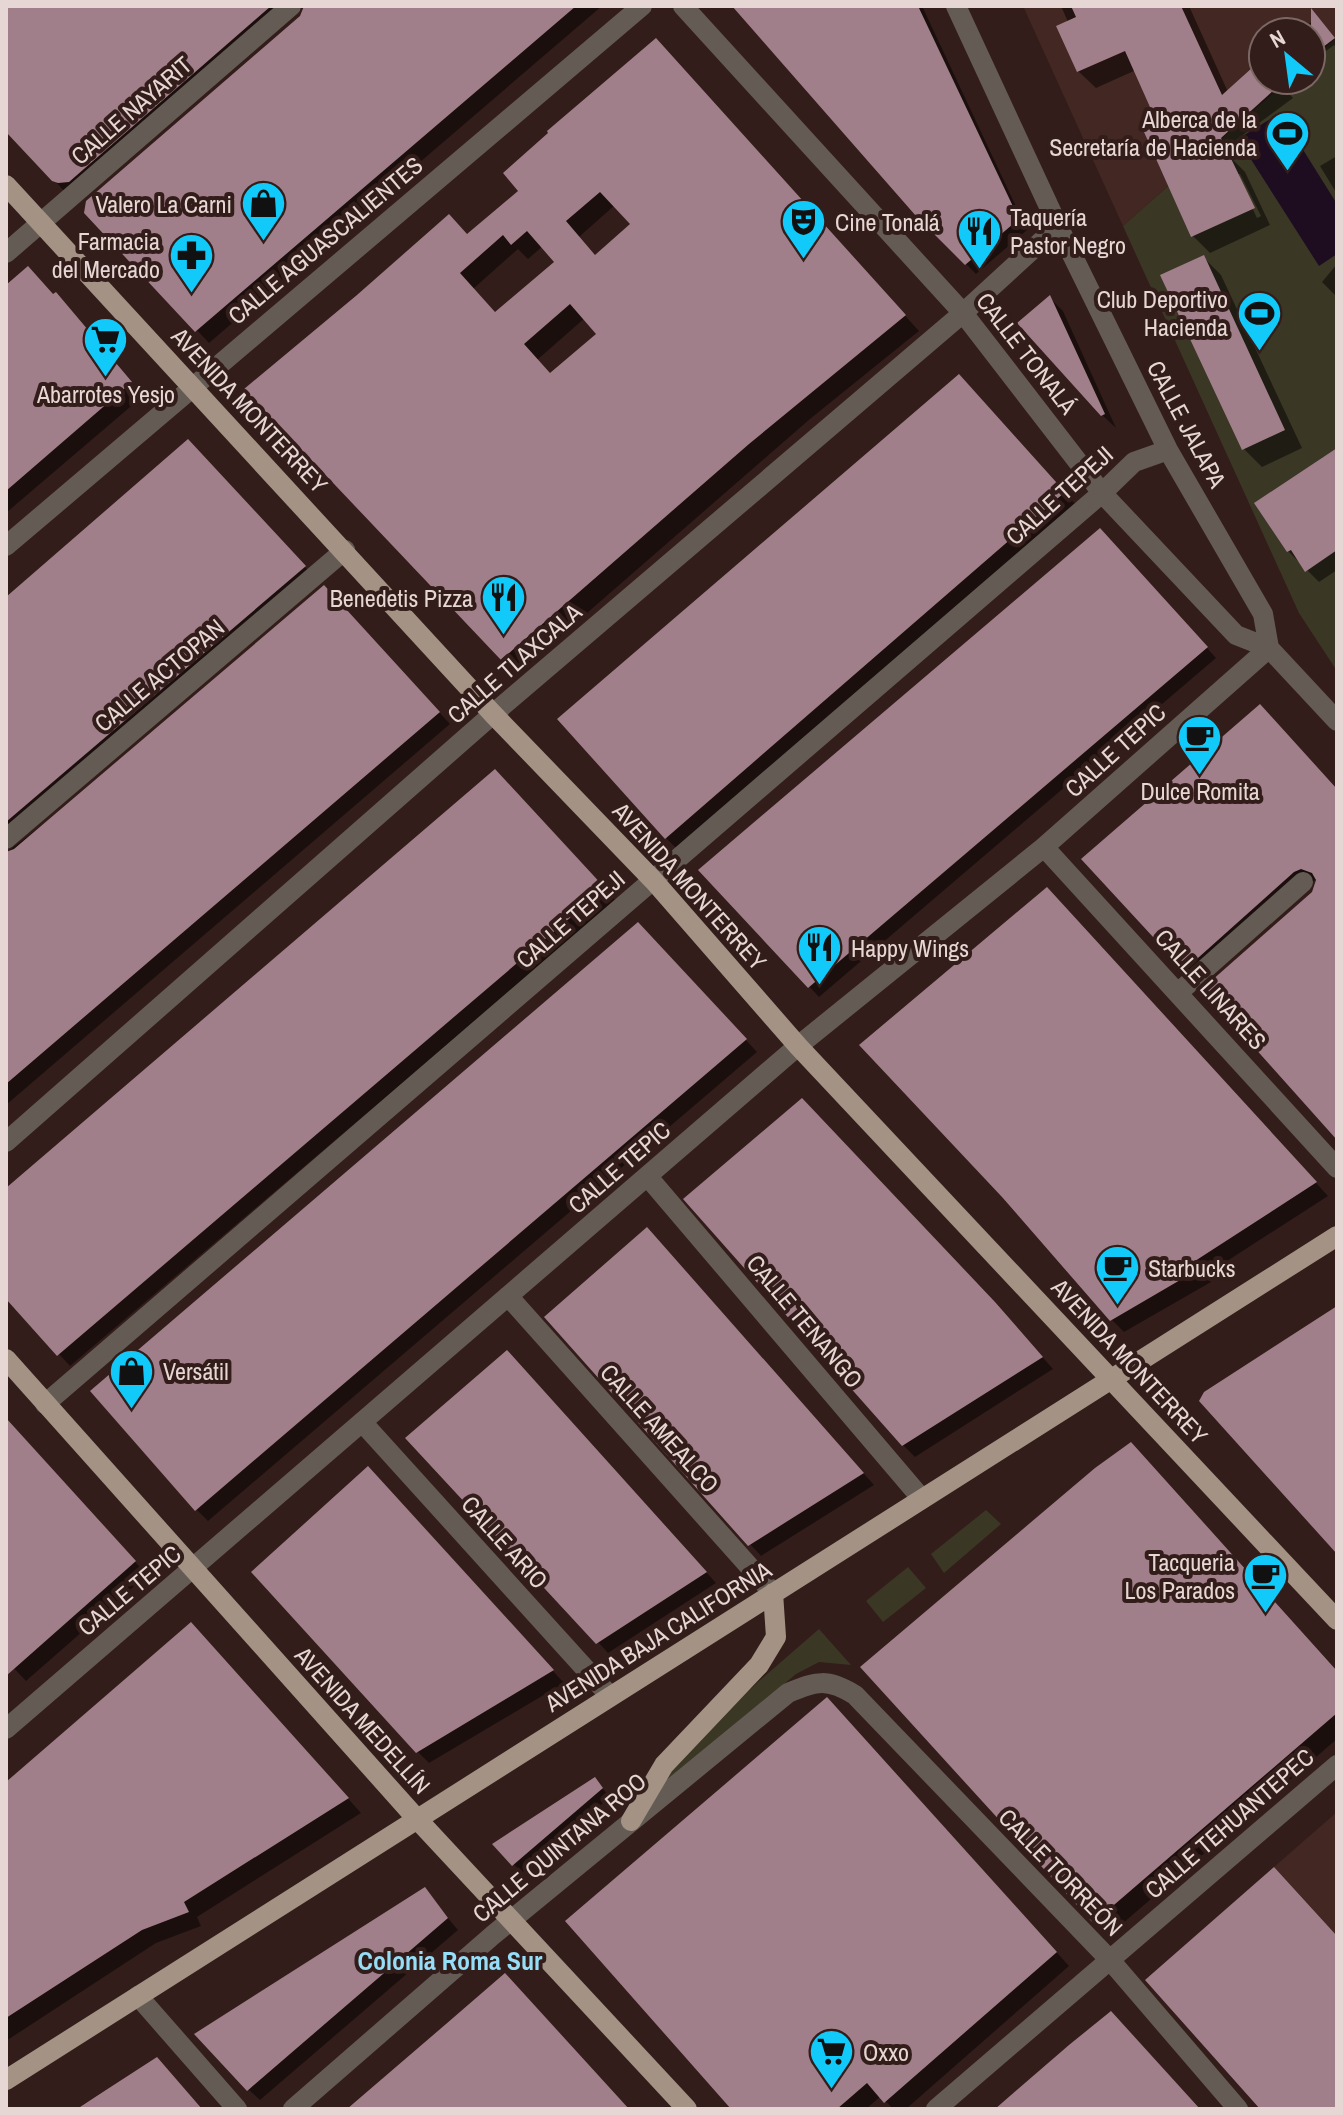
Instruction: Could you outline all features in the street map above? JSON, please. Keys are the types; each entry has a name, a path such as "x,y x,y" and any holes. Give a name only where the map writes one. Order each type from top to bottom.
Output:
{"main road":[{"name":"AVENIDA MONTERREY","path":"6,185 493,714 654,881 798,1046 1337,1620"},
{"name":"AVENIDA BAJA CALIFORNIA","path":"6,2080 1337,1236"},
{"name":"AVENIDA MEDELLÍN","path":"6,1359 417,1819 687,2109"},
{"path":"631,1821 664,1765 759,1665 776,1637 773,1593"}],"street":[{"name":"CALLE NAYARIT","path":"6,253 291,6"},
{"name":"CALLE AGUASCALIENTES","path":"6,546 642,6"},
{"name":"CALLE TONALÁ","path":"683,6 963,313 1102,493 1236,635 1269,648 1337,721"},
{"name":"CALLE JALAPA","path":"956,6 1058,226 1168,450 1263,614 1269,648"},
{"name":"CALLE TLAXCALA","path":"7,1139 493,714 963,313 1058,226"},
{"name":"CALLE TEPEJI","path":"45,1404 654,881 1134,462 1168,450"},
{"name":"CALLE ACTOPAN","path":"6,839 345,550"},
{"name":"CALLE TEPIC","path":"10,1718 193,1570 798,1046 1044,847 1269,648"},
{"name":"CALLE LINARES","path":"1044,847 1337,1168"},
{"path":"1179,992 1303,882"},
{"name":"CALLE TENANGO","path":"648,1177 922,1499"},
{"name":"CALLE AMEALCO","path":"508,1296 773,1593"},
{"name":"CALLE ARIO","path":"362,1422 610,1696"},
{"name":"CALLE QUINTANA ROO","path":"293,2109 510,1921 788,1693 812,1683 835,1683"},
{"name":"CALLE TORREÓN","path":"835,1683 855,1695 1110,1960 1238,2109"},
{"name":"CALLE TEHUANTEPEC","path":"936,2109 1337,1765"},
{"path":"138,1996 237,2109"}],"shaded area":[{"path":"1023,6 1337,6 1337,36 1327,45 1327,16 1247,16 1247,96 1269,96 1123,226"},
{"name":"Club Deportivo Hacienda","path":"1337,37 1337,671 1299,613 1123,226 1270,96 1327,96 1327,46"},
{"name":"Alberca de la Secretaría de Hacienda","path":"1280,113 1337,204 1337,254 1319,266 1238,139"},
{"path":"986,1510 1001,1524 944,1573 931,1554"},
{"path":"908,1567 926,1588 883,1622 866,1601"},
{"path":"819,1629 851,1665 819,1662 796,1674 637,1807 681,1755"},
{"path":"1337,1812 1337,1936 1274,1867"}],"building":[{"path":"6,6 271,6 69,182 58,183 52,181 6,132"},
{"path":"304,6 576,6 195,332 84,213 86,201 300,16"},
{"path":"732,6 918,6 1019,219 965,265 916,216"},
{"path":"1071,6 1181,6 1222,95 1247,72 1247,96 1267,96 1221,138 1255,208 1191,237 1144,132 1158,125 1125,51 1077,72 1056,26 1076,17"},
{"path":"1327,28 1335,38 1327,44"},
{"path":"656,38 906,315 749,444 501,660 244,389 449,214 467,234 518,191 503,173","holes":["600,192 630,224 595,255 566,221","527,231 554,262 495,312 460,273 503,235 511,245","570,304 596,334 550,373 524,344"]},
{"path":"1204,255 1285,430 1242,450 1160,275"},
{"path":"28,266 53,294 56,292 132,382 6,491 6,285"},
{"path":"1050,295 1105,414 1101,416 1017,323"},
{"path":"959,374 1065,492 665,839 557,719"},
{"path":"188,439 306,566 6,822 6,597"},
{"path":"1337,448 1337,550 1305,572 1291,550 1287,552 1254,503"},
{"path":"1100,528 1208,647 808,988 698,870"},
{"path":"324,585 440,712 6,1084 6,852 14,849"},
{"path":"1260,704 1337,789 1337,1140 1202,989 1312,892 1316,880 1312,873 1301,869 1294,872 1189,966 1178,964 1081,859"},
{"path":"495,769 605,888 57,1356 6,1299 6,1188"},
{"path":"1047,887 1317,1182 1195,1261 1199,1269 1110,1321 1002,1197 859,1045"},
{"path":"638,922 747,1039 195,1511 90,1391"},
{"path":"802,1098 1043,1357 902,1446 683,1199"},
{"path":"647,1227 864,1473 748,1546 544,1317"},
{"path":"1337,1306 1337,1554 1199,1401 1204,1392"},
{"path":"507,1350 707,1572 596,1644 405,1438"},
{"path":"6,1418 136,1561 6,1676"},
{"path":"1131,1442 1337,1671 1337,1713 1093,1923 860,1667 1095,1468"},
{"path":"368,1466 554,1670 416,1753 251,1572"},
{"path":"191,1622 349,1798 184,1902 189,1912 142,1930 6,2018 6,1782"},
{"path":"827,1697 1057,1952 884,2103 867,2083 837,2109 731,2109 565,1921"},
{"path":"595,1777 603,1788 512,1866 492,1844"},
{"path":"1274,1867 1337,1936 1337,2109 1260,2109 1145,1980"},
{"path":"425,1887 448,1918 247,2091 194,2034"},
{"path":"505,1973 629,2109 347,2109 446,2024"},
{"path":"1111,2011 1200,2109 995,2109 1069,2045"},
{"path":"157,2057 202,2109 77,2109 106,2090"}],"place":[{"name":"Alberca de la Secretaría de Hacienda","path":"1288,172"},
{"name":"Valero La Carni","path":"263,243"},
{"name":"Cine Tonalá","path":"804,261"},
{"name":"Taquería Pastor Negro","path":"979,270"},
{"name":"Farmacia del Mercado","path":"191,294"},
{"name":"Club Deportivo Hacienda","path":"1259,352"},
{"name":"Abarrotes Yesjo","path":"106,379"},
{"name":"Benedetis Pizza","path":"504,637"},
{"name":"Dulce Romita","path":"1200,776"},
{"name":"Happy Wings","path":"820,987"},
{"name":"Starbucks","path":"1117,1307"},
{"name":"Versátil","path":"132,1410"},
{"name":"Tacqueria Los Parados","path":"1266,1615"},
{"name":"Oxxo","path":"832,2091"}],"district":[{"name":"Colonia Roma Sur","path":"450,1960"}]}
